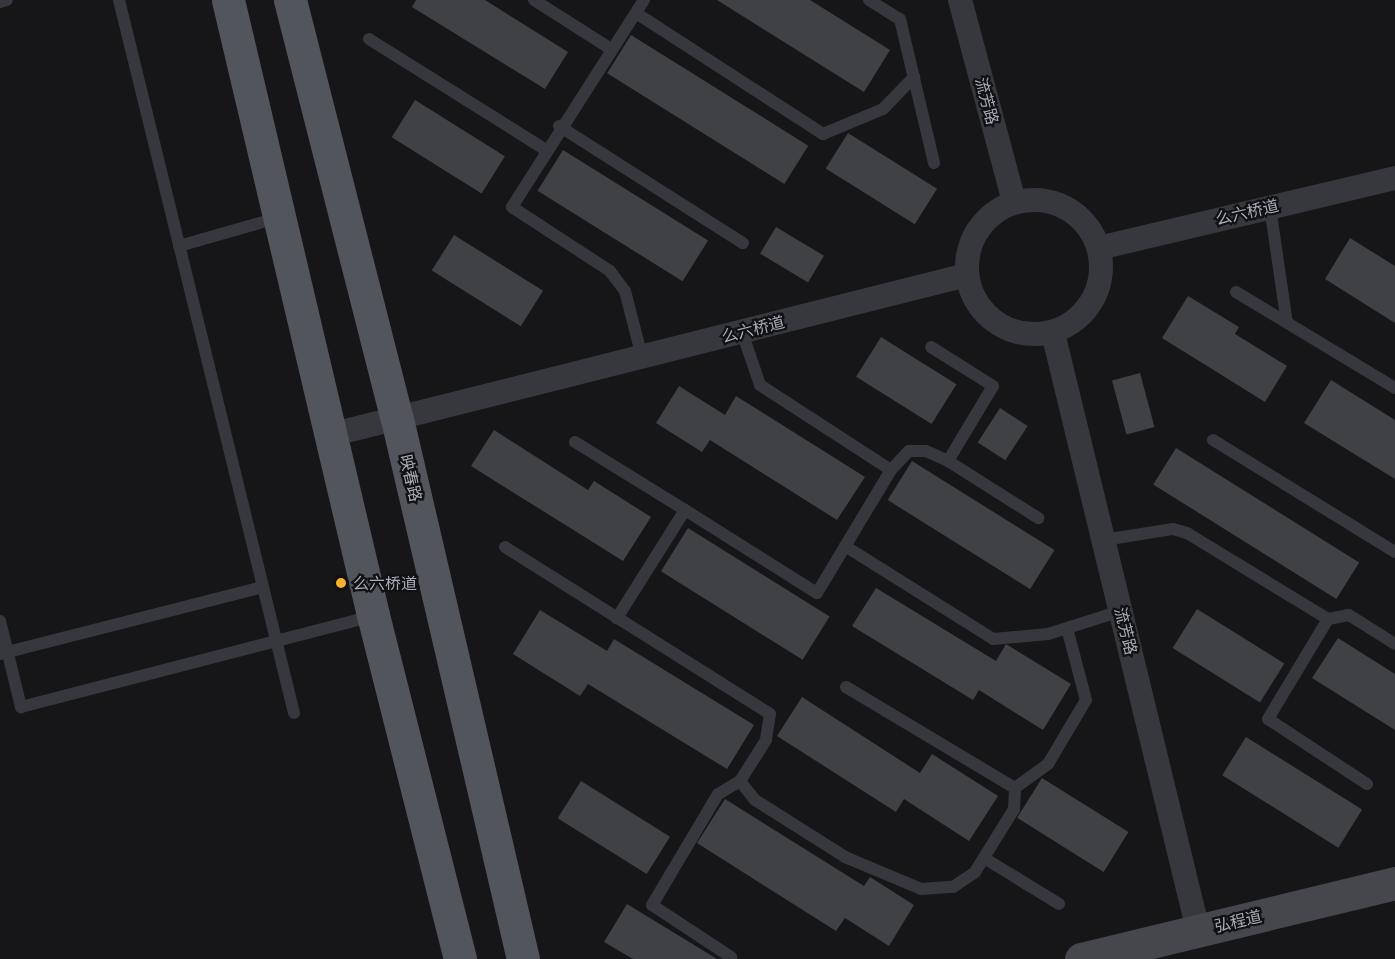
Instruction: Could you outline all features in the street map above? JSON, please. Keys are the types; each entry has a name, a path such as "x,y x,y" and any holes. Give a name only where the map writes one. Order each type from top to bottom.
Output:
{"main road":[{"path":"228,0 277,218 373,615 460,959"},
{"name":"映春路","path":"290,0 397,419 524,959"},
{"name":"弘程道","path":"1082,959 1395,883"}],"street":[{"name":"流芳路","path":"960,0 1014,202"},
{"name":"么六桥道","path":"1099,248 1395,178"},
{"path":"1041,199 1066,207 1087,224 1099,248 1102,274 1094,300 1077,320 1053,333 1026,335 1001,327 981,310 967,275 966,260 974,234 991,214 1014,202 1041,199"},
{"name":"么六桥道","path":"330,435 967,275"},
{"name":"流芳路","path":"1053,333 1198,930"}],"lane":[{"path":"0,2 7,0"},
{"path":"119,0 294,713"},
{"path":"534,0 611,49"},
{"path":"642,357 625,291 610,271 512,207 560,126 644,0"},
{"path":"869,0 900,20 934,163"},
{"path":"636,13 823,134 883,109 914,77"},
{"path":"369,39 546,150"},
{"path":"560,126 743,243"},
{"path":"1270,207 1287,323"},
{"path":"179,246 277,218"},
{"path":"1236,292 1395,388"},
{"path":"742,332 760,385 891,470"},
{"path":"931,347 993,386 948,461"},
{"path":"1213,440 1395,552"},
{"path":"575,442 817,593 891,470 909,451 926,451 948,461 1038,518"},
{"path":"617,618 685,510"},
{"path":"1104,540 1173,529 1187,533 1328,619 1349,615 1395,644"},
{"path":"845,546 993,639 1067,628 1121,611"},
{"path":"505,547 770,714 766,740 740,781 718,794 652,904 731,957"},
{"path":"4,653 263,587"},
{"path":"0,621 4,653 21,707 373,615"},
{"path":"1328,619 1268,718 1367,784"},
{"path":"1015,788 1048,764 1086,700 1067,628"},
{"path":"846,687 1015,788"},
{"path":"740,781 755,800 845,856 921,889 953,887 975,872 1014,809 1015,788"},
{"path":"984,858 1059,904"}],"building":[{"path":"416,0 485,0 568,52 545,89 412,7"},
{"path":"717,0 810,0 890,50 864,92"},
{"path":"631,35 808,146 784,184 607,73"},
{"path":"415,100 505,156 482,193 392,137"},
{"path":"848,133 937,189 915,224 826,169"},
{"path":"563,150 708,241 683,281 538,191"},
{"path":"776,227 824,256 808,282 760,254"},
{"path":"454,235 543,291 521,326 432,271"},
{"path":"1350,238 1395,266 1395,323 1325,279"},
{"path":"1188,296 1239,327 1235,334 1287,366 1265,402 1162,338"},
{"path":"881,337 956,384 932,424 856,377"},
{"path":"1140,373 1154,427 1126,435 1112,381"},
{"path":"1331,380 1395,420 1395,479 1304,423"},
{"path":"679,386 725,415 736,396 865,477 837,520 710,440 702,452 656,423"},
{"path":"1000,408 1028,426 1005,460 978,442"},
{"path":"494,430 588,490 594,481 651,517 623,561 471,466"},
{"path":"1176,448 1359,562 1336,599 1153,484"},
{"path":"912,461 1054,550 1030,589 888,500"},
{"path":"688,528 830,616 803,660 661,571"},
{"path":"876,588 996,661 1006,644 1071,684 1043,730 979,690 973,700 852,626"},
{"path":"1197,609 1284,664 1260,703 1173,648"},
{"path":"540,610 607,651 614,639 754,725 727,769 588,684 580,696 513,654"},
{"path":"1338,638 1395,674 1395,730 1312,678"},
{"path":"802,697 920,773 932,754 998,796 969,841 904,799 896,812 777,736"},
{"path":"1246,737 1362,810 1338,848 1222,775"},
{"path":"1042,778 1129,832 1104,872 1017,818"},
{"path":"581,781 670,837 647,874 558,818"},
{"path":"725,799 864,886 870,877 914,905 889,946 845,918 836,931 697,843"},
{"path":"627,904 717,959 633,959 604,942"}],"place":[{"name":"么六桥道","path":"341,583"}]}
